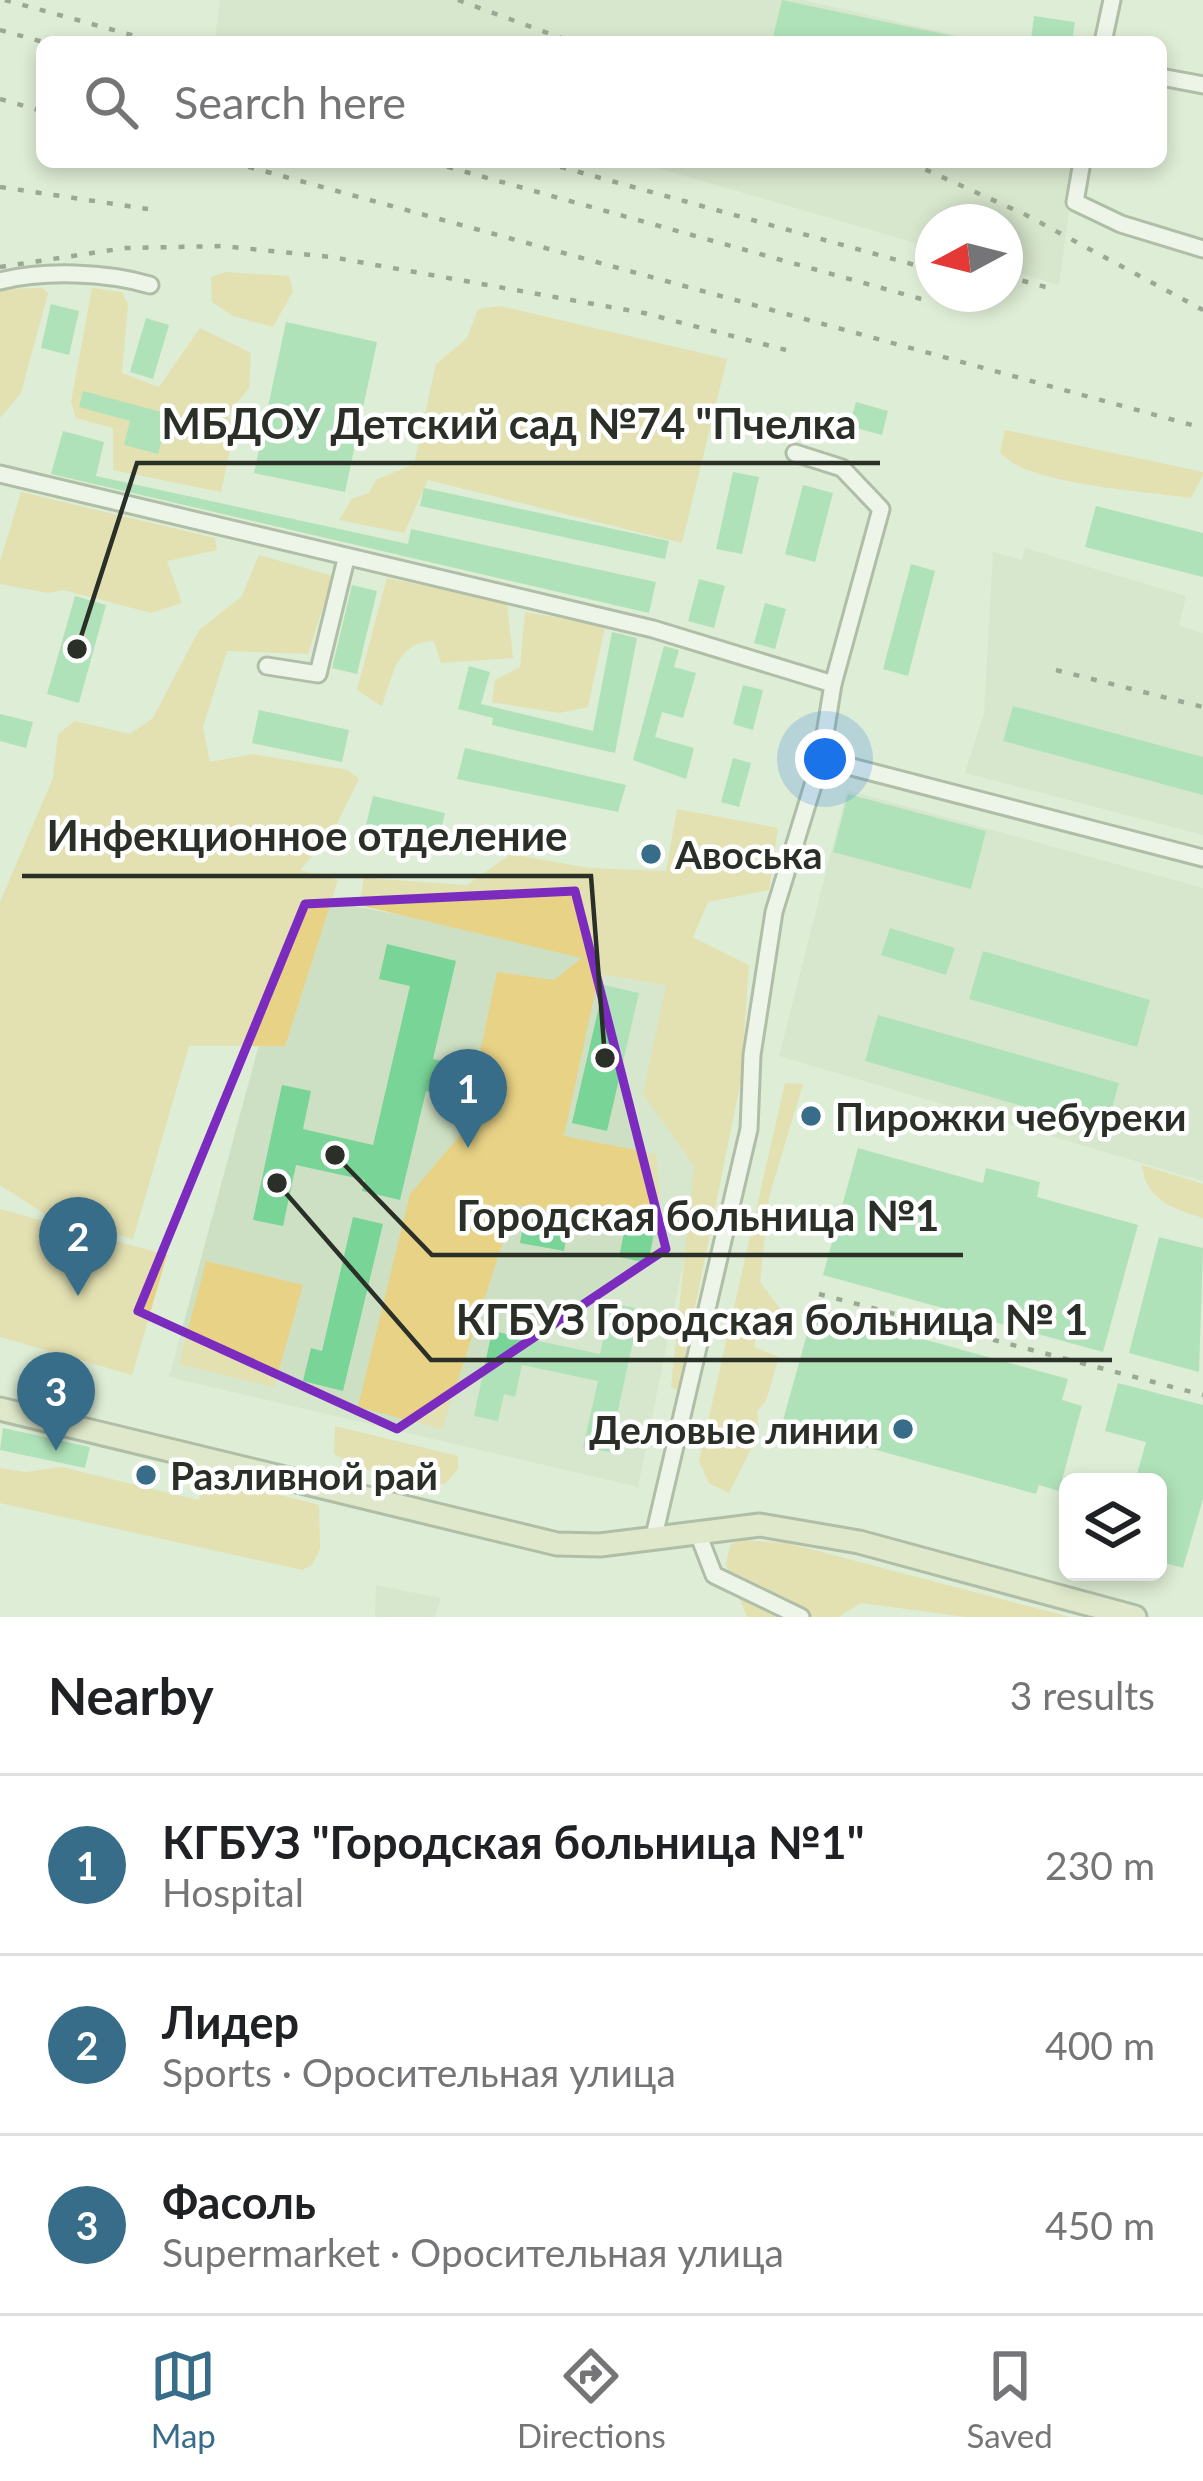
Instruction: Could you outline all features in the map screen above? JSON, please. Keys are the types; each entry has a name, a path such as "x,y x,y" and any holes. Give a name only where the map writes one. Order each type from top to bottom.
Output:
{"main road":[{"path":"0,1409 557,1544 760,1525 806,1531 1135,1617"}],"street":[{"path":"1104,36 1112,0"},
{"path":"1167,78 1203,86"},
{"path":"1081,168 1075,202 1121,224 1203,249"},
{"path":"0,280 21,276 128,279 150,285"},
{"path":"654,1536 749,1129 752,1055 774,912 821,758 833,684 881,509 842,468 795,453"},
{"path":"0,474 653,629 833,684"},
{"path":"267,665 318,674 346,559"},
{"path":"821,758 1203,858"},
{"path":"697,1532 714,1575 801,1617"}],"highlighted area":[{"path":"575,891 666,1249 397,1429 138,1311 305,904"}],"shaded area":[{"path":"220,0 803,0 959,36 215,36"},
{"path":"658,168 1075,168 1059,285 1023,274 1023,204 915,204 915,243"},
{"path":"225,272 289,276 293,291 273,327 233,316 212,302 211,277"},
{"path":"42,288 48,293 21,393 0,418 0,289"},
{"path":"92,288 122,292 128,305 122,373 159,387 200,328 251,353 249,388 228,415 233,436 221,492 113,470 113,428 76,418 71,402"},
{"path":"500,306 727,359 682,543 428,480 404,533 339,520 352,499 369,493 376,480 414,464 436,364 467,338 478,309"},
{"path":"1005,430 1203,475 1191,498 1060,479 1013,463 1000,452"},
{"path":"21,492 215,538 217,550 167,561 182,603 151,613 64,590 48,593 0,584 0,562"},
{"path":"1025,548 1186,596 1179,626 1203,633 1203,835 965,773 984,713 993,552 1022,560"},
{"path":"259,555 333,576 308,654 227,651 203,727 210,762 253,754 348,770 359,779 333,832 300,870 338,880 285,1046 189,1046 133,1239 46,1215 0,1185 0,902 53,778 58,734 75,721 130,734 153,718 199,630 241,597"},
{"path":"387,578 507,603 513,658 441,663 434,641 422,643 398,662 382,706 357,690"},
{"path":"525,612 605,626 588,707 559,713 492,702 495,680 520,667"},
{"path":"847,790 1203,888 1203,1181 779,1056"},
{"path":"677,809 778,828 769,890 708,902 693,937 749,965 741,1080 678,1391 671,1387 694,1166 643,1094 666,985 599,974 564,1136 656,1154 660,1198 623,1221 515,1205 442,1429 358,1407 410,1194 463,1132 497,972 554,980 582,958 359,905 364,878 467,885 511,854 589,868 666,871"},
{"path":"307,897 740,980 638,1487 169,1377 261,1037"},
{"path":"785,1083 803,1084 769,1197 760,1282 784,1314 760,1316 754,1347 779,1357 766,1401 757,1411 759,1433 729,1493 709,1483 699,1461"},
{"path":"1142,1165 1203,1184 1203,1218 1155,1194"},
{"path":"0,1209 167,1255 132,1375 0,1337"},
{"path":"206,1261 303,1285 274,1387 179,1364"},
{"path":"335,1426 458,1456 458,1469 445,1484 373,1472 334,1454"},
{"path":"62,1467 198,1500 211,1477 319,1505 320,1549 312,1565 302,1570 0,1503 0,1468 26,1472"},
{"path":"741,1540 787,1543 1070,1617 966,1617 861,1603 838,1617 747,1617 726,1564 730,1545"},
{"path":"376,1585 441,1598 435,1617 375,1617"}],"building":[{"path":"782,0 952,36 773,36"},
{"path":"1034,16 1075,22 1073,36 1031,36"},
{"path":"51,304 79,311 69,355 41,348"},
{"path":"146,318 169,325 153,379 130,372"},
{"path":"286,322 377,342 345,492 254,473"},
{"path":"83,391 169,414 158,454 124,445 130,421 79,407"},
{"path":"856,402 888,411 882,435 849,426"},
{"path":"63,431 104,442 96,476 408,544 411,529 656,582 649,613 51,474"},
{"path":"733,472 759,477 742,554 716,549"},
{"path":"803,485 833,493 815,562 785,554"},
{"path":"424,488 669,541 665,559 420,506"},
{"path":"1096,506 1203,533 1203,577 1085,547"},
{"path":"911,564 935,571 908,676 883,669"},
{"path":"699,579 725,586 714,628 688,621"},
{"path":"352,585 377,591 357,674 332,668"},
{"path":"75,596 106,605 79,703 47,694"},
{"path":"765,603 786,609 775,649 754,643"},
{"path":"612,632 637,638 615,753 492,725 493,718 458,709 469,666 490,672 481,704 593,731"},
{"path":"664,646 679,650 674,667 696,673 683,718 662,712 655,737 694,748 686,779 633,760"},
{"path":"743,685 763,690 753,730 733,724"},
{"path":"1013,706 1203,757 1203,795 1003,741"},
{"path":"259,710 349,730 342,762 252,743"},
{"path":"0,714 33,722 26,748 0,741"},
{"path":"465,748 626,785 618,812 457,779"},
{"path":"733,758 751,763 739,807 721,802"},
{"path":"848,794 986,831 971,889 833,852"},
{"path":"373,796 445,813 437,847 365,829"},
{"path":"890,928 955,948 946,975 881,955"},
{"path":"387,944 456,961 433,1059 464,1066 457,1098 426,1091 400,1200 362,1191 365,1180 296,1165 283,1226 253,1220 282,1085 311,1091 303,1129 373,1145 410,986 379,979"},
{"path":"983,951 1150,1000 1137,1047 969,999"},
{"path":"604,985 639,993 607,1131 572,1123"},
{"path":"878,1015 1119,1083 1106,1130 865,1061"},
{"path":"858,1148 983,1183 986,1168 1040,1182 1037,1197 1138,1225 1103,1352 823,1275"},
{"path":"628,1213 657,1219 648,1263 619,1257"},
{"path":"525,1214 569,1222 564,1251 520,1243"},
{"path":"353,1217 383,1224 343,1391 303,1381 311,1348 322,1351"},
{"path":"1159,1237 1203,1248 1199,1372 1129,1353"},
{"path":"611,1303 640,1309 609,1452 583,1447 598,1381 522,1365 515,1397 504,1394 498,1421 474,1416 492,1331 600,1354"},
{"path":"814,1309 1068,1379 1062,1400 1082,1406 1064,1473 1059,1473 1059,1491 1039,1485 1036,1494 782,1424"},
{"path":"1118,1383 1203,1405 1203,1499 1183,1568 1167,1564 1167,1473 1137,1473 1146,1442 1105,1431"},
{"path":"3,1428 90,1447 85,1468 0,1450"}],"railway":[{"path":"5,0 135,36"},
{"path":"458,0 556,36"},
{"path":"0,30 36,40"},
{"path":"0,99 36,109"},
{"path":"253,168 1203,428"},
{"path":"452,168 915,297"},
{"path":"565,168 915,265"},
{"path":"922,168 1026,215 1203,310"},
{"path":"0,187 148,209"},
{"path":"0,267 125,248 222,246 331,257 644,313 786,350"},
{"path":"1023,281 1053,289"},
{"path":"1056,670 1203,707"},
{"path":"819,1294 1203,1395"}],"place":[{"name":"МБДОУ Детский сад №74 \"Пчелка","path":"77,649"},
{"name":"Авоська","path":"651,854"},
{"name":"Инфекционное отделение","path":"605,1058"},
{"name":"Пирожки чебуреки","path":"811,1116"},
{"name":"КГБУЗ \"Городская больница №1\"","path":"468,1148"},
{"name":"Городская больница №1","path":"335,1155"},
{"name":"КГБУЗ Городская больница № 1","path":"277,1183"},
{"name":"Лидер","path":"78,1296"},
{"name":"Деловые линии","path":"903,1429"},
{"name":"Фасоль","path":"56,1451"},
{"name":"Разливной рай","path":"146,1475"}]}
